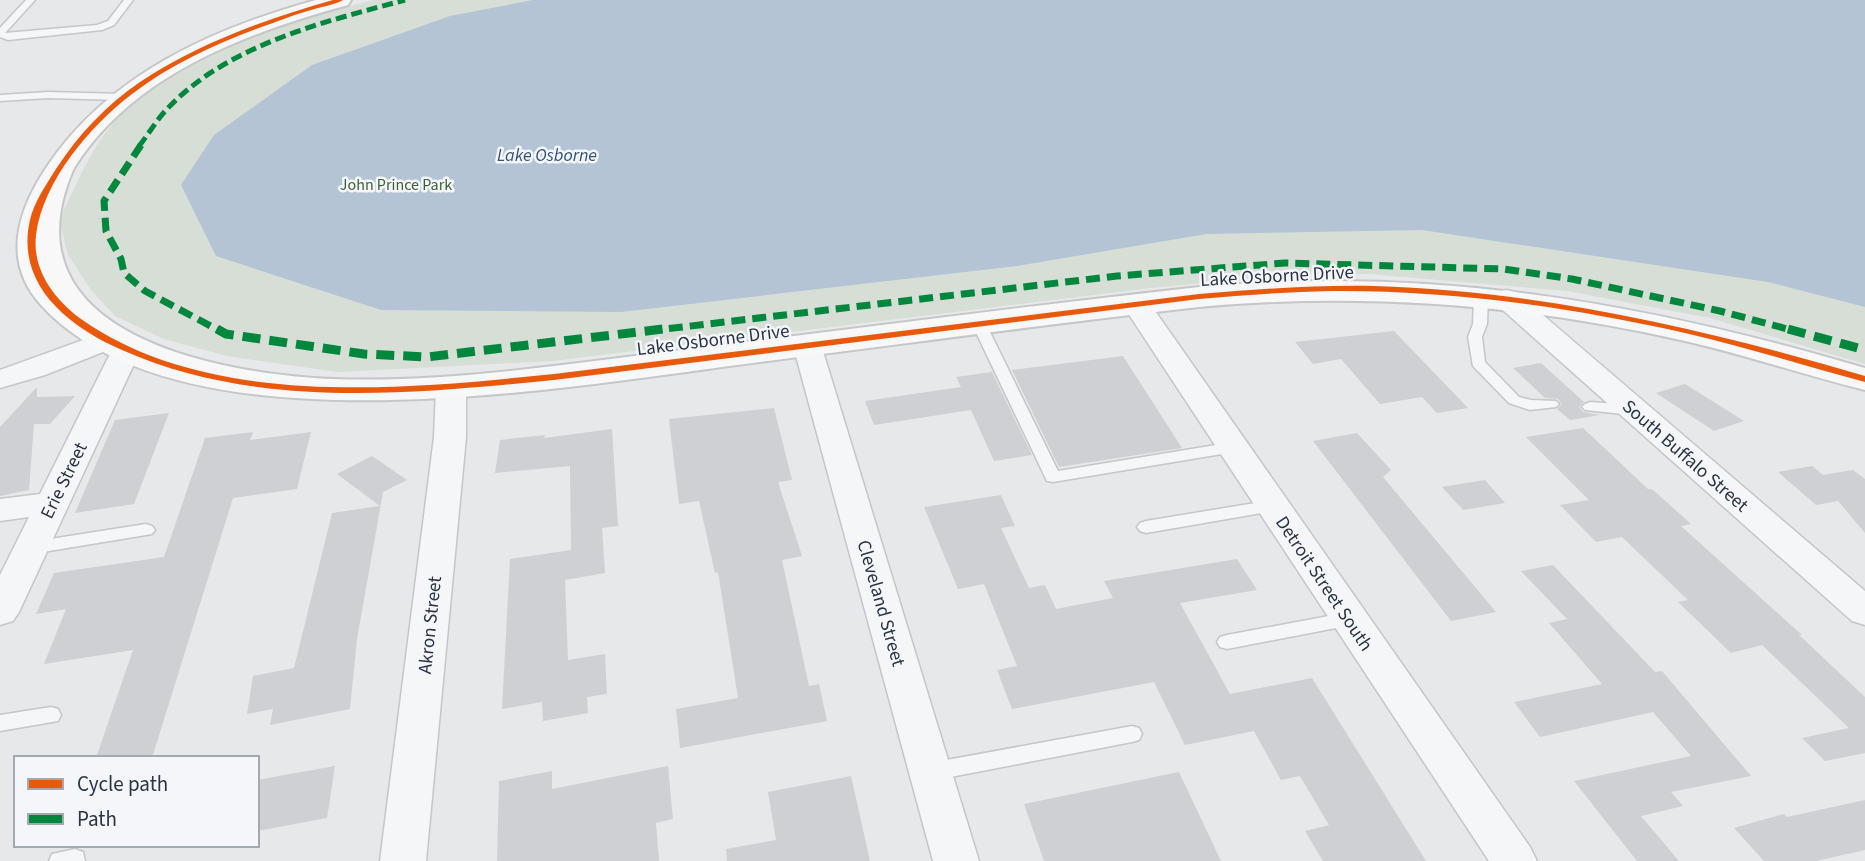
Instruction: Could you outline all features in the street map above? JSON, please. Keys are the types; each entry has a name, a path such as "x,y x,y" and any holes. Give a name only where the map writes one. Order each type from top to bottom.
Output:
{"street":[{"name":"Lake Osborne Drive","path":"340,0 304,6 201,50 122,97 77,143 45,187 32,218 30,248 34,271 45,289 79,322 117,344 161,363 247,382 346,389 451,388 1136,304 1258,291 1328,288 1494,297 1639,319 1722,338 1865,379"},
{"name":"South Buffalo Street","path":"1494,297 1858,600"},
{"name":"Detroit Street South","path":"1136,304 1514,861"},
{"path":"0,379 117,344"},
{"name":"Erie Street","path":"0,612 53,503 117,344"},
{"name":"Cleveland Street","path":"807,345 956,861"},
{"name":"Akron Street","path":"403,861 450,437 451,388"},
{"path":"0,510 53,503"}],"lane":[{"path":"31,0 0,33 8,37 99,28 111,23 129,0"},
{"path":"0,98 48,95 122,97"},
{"path":"1494,297 1475,337 1478,363 1514,400 1530,405 1551,404"},
{"path":"979,324 1053,477 1234,447"},
{"path":"1590,407 1633,410"},
{"path":"1146,527 1273,506"},
{"path":"31,548 146,530"},
{"path":"1227,642 1350,619"},
{"path":"0,723 51,715"},
{"path":"930,772 1132,734"},
{"path":"60,861 75,859 74,861"}],"green space":[{"name":"Lake Osborne","path":"373,0 1865,0 1865,364 1710,318 1567,291 1369,274 1287,275 1151,288 552,361 337,372 227,356 164,339 115,316 91,290 68,255 59,220 89,159 111,126 135,103 165,82 232,46 268,32"}],"water":[{"name":"Lake Osborne","path":"533,0 1865,0 1865,307 1768,282 1422,230 1206,234 1017,266 621,312 381,310 216,256 181,185 214,135 312,65 450,16"}],"building":[{"path":"1394,331 1468,408 1437,413 1422,397 1380,404 1341,359 1313,364 1295,342"},
{"path":"1123,356 1182,448 1059,467 1012,370"},
{"path":"1541,363 1584,402 1579,407 1583,412 1600,415 1570,420 1557,409 1562,404 1558,399 1545,398 1513,368"},
{"path":"992,372 1032,455 994,461 971,410 874,425 865,401 961,387 956,377"},
{"path":"1685,384 1744,421 1714,431 1656,393"},
{"path":"37,387 37,397 75,396 50,424 34,424 29,490 0,496 0,427"},
{"path":"774,408 792,480 778,482 802,556 782,560 809,686 819,684 827,721 680,748 676,709 738,698 718,572 715,573 699,501 679,504 669,419"},
{"path":"169,413 134,504 75,513 115,420"},
{"path":"1583,428 1648,489 1652,489 1691,524 1681,526 1802,635 1799,635 1865,697 1865,753 1825,761 1802,738 1849,728 1762,645 1731,653 1678,602 1688,600 1622,537 1596,542 1560,505 1589,500 1526,437"},
{"path":"612,429 618,526 602,528 605,573 565,580 568,660 605,654 607,694 587,697 588,713 543,721 542,702 502,709 510,559 571,550 570,466 495,473 500,440 545,435 544,438"},
{"path":"253,432 250,440 311,432 297,489 233,498 153,756 97,756 133,650 44,664 66,609 36,614 54,573 164,557 205,438"},
{"path":"1357,433 1391,470 1383,477 1496,612 1451,621 1313,441"},
{"path":"372,456 407,480 383,492 357,639 350,709 270,725 273,709 247,714 253,676 294,668 332,513 380,506 337,474"},
{"path":"1812,466 1823,475 1853,470 1865,479 1865,533 1838,501 1816,505 1778,472"},
{"path":"1485,480 1505,503 1463,510 1442,487"},
{"path":"1001,495 1015,526 1001,528 1029,588 1045,585 1056,609 1113,598 1104,581 1237,559 1257,590 1180,603 1230,694 1312,678 1426,861 1323,861 1305,831 1329,825 1300,776 1281,780 1254,731 1185,745 1154,682 1012,709 997,670 1017,666 984,584 958,589 924,507"},
{"path":"1553,565 1655,672 1662,671 1751,776 1671,792 1683,806 1641,816 1679,861 1637,861 1574,781 1691,756 1653,712 1540,737 1514,702 1602,684 1549,623 1567,619 1521,571"},
{"path":"335,766 327,818 259,831 259,780"},
{"path":"668,766 673,819 656,823 659,861 497,861 499,781 552,771 552,789"},
{"path":"1179,772 1221,861 1044,861 1024,804"},
{"path":"851,776 870,861 727,861 726,849 776,840 768,792"},
{"path":"1865,800 1865,850 1816,861 1764,861 1734,828 1784,814 1787,817"}],"marked path":[{"path":"405,0 317,24 237,58 204,77 168,108 121,171 104,201 106,231 121,259 124,273 145,291 226,334 364,354 427,357 1117,276 1285,263 1504,269 1572,279 1720,311 1865,350"}],"cycle path":[{"path":"340,0 244,31 175,63 128,93 85,135 46,190 34,219 31,246 36,270 48,292 67,313 125,348 175,367 227,379 281,387 392,390 554,377 1199,297 1287,290 1375,289 1500,298 1623,318 1745,345 1865,379"}],"park label":[{"name":"John Prince Park","path":"396,184"}]}
